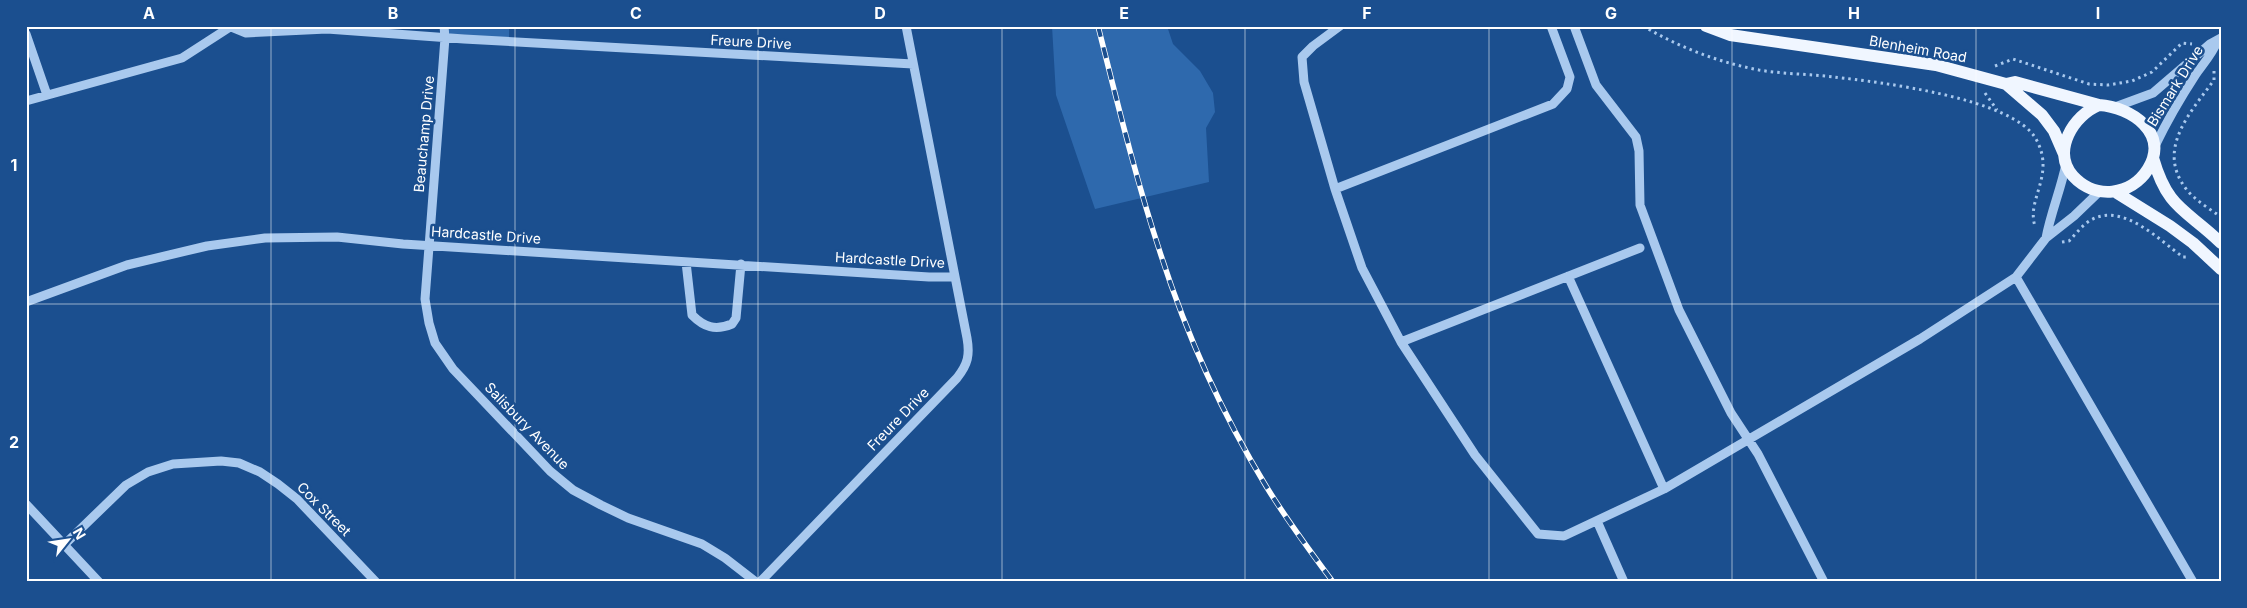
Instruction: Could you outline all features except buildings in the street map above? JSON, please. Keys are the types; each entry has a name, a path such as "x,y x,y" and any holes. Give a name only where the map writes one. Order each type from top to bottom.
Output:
{"main road":[{"name":"Blenheim Road","path":"1706,26 1730,35 1936,65 2006,84 2042,115 2054,131 2066,159"},
{"name":"Blenheim Road","path":"2006,84 2015,82 2099,105"},
{"path":"2221,243 2177,207 2169,197 2162,185 2154,152 2142,121 2131,113 2115,107 2099,105 2088,110 2072,126 2067,138 2066,159 2072,175 2082,183 2100,191 2117,193 2170,226 2193,243 2221,269"},
{"path":"2117,193 2140,179 2154,152"}],"street":[{"name":"Freure Drive","path":"229,26 246,33 327,29 446,38 913,64"},
{"path":"26,101 182,58 229,26"},
{"name":"Beauchamp Drive","path":"429,245 446,38 444,26"},
{"name":"Freure Drive","path":"760,582 964,368 970,353 906,26"},
{"path":"1340,26 1312,46 1302,57 1304,82 1335,189 1362,268 1401,342 1475,455 1538,534 1564,536 1664,490 1920,339 2016,277 2046,238 2074,216 2100,191"},
{"path":"1335,189 1553,104 1567,89 1570,77 1552,26"},
{"path":"1574,26 1596,85 1636,137 1639,151 1640,205 1679,310 1731,413 1749,440 1824,582"},
{"path":"26,34 47,95"},
{"name":"Bismark Drive","path":"2115,107 2153,93 2210,44 2219,39"},
{"name":"Bismark Drive","path":"2154,152 2167,121 2219,39"},
{"path":"2046,238 2049,223 2061,190 2066,159"},
{"name":"Hardcastle Drive","path":"26,302 127,264 207,246 264,238 337,237 686,262 929,277 954,276"},
{"name":"Salisbury Avenue","path":"429,245 425,299 429,322 436,343 453,369 550,471 573,490 601,506 628,518 702,544 726,558 756,582"},
{"path":"1401,342 1640,248"},
{"path":"686,262 692,315 701,324 716,328 732,324 736,318 741,264"},
{"path":"1568,276 1664,490"},
{"path":"2016,277 2193,582"},
{"name":"Cox Street","path":"64,545 126,485 148,472 173,464 221,461 239,463 260,472 297,499 376,582"},
{"path":"26,504 99,582"},
{"path":"1597,521 1624,582"}],"path":[{"path":"1642,26 1695,52 1760,70 1835,77 1929,92 1978,105 2014,118 2026,126 2035,137 2041,149 2043,174 2032,217"},
{"path":"2013,59 2089,84 2108,85 2132,81 2152,72 2176,50"},
{"path":"2214,80 2182,125 2175,142 2175,162 2179,176 2188,191 2221,217"},
{"path":"2036,203 2043,207"},
{"path":"2069,241 2084,225 2094,219 2109,215 2121,216 2134,222 2183,256"}],"shaded area":[{"path":"447,26 509,26 509,40 447,34"},
{"path":"1052,26 1167,26 1173,44 1200,71 1213,93 1215,112 1206,128 1209,182 1095,209 1056,95"}],"railway":[{"path":"1098,26 1150,222 1192,341 1219,400 1266,486 1298,535 1333,582"}]}
